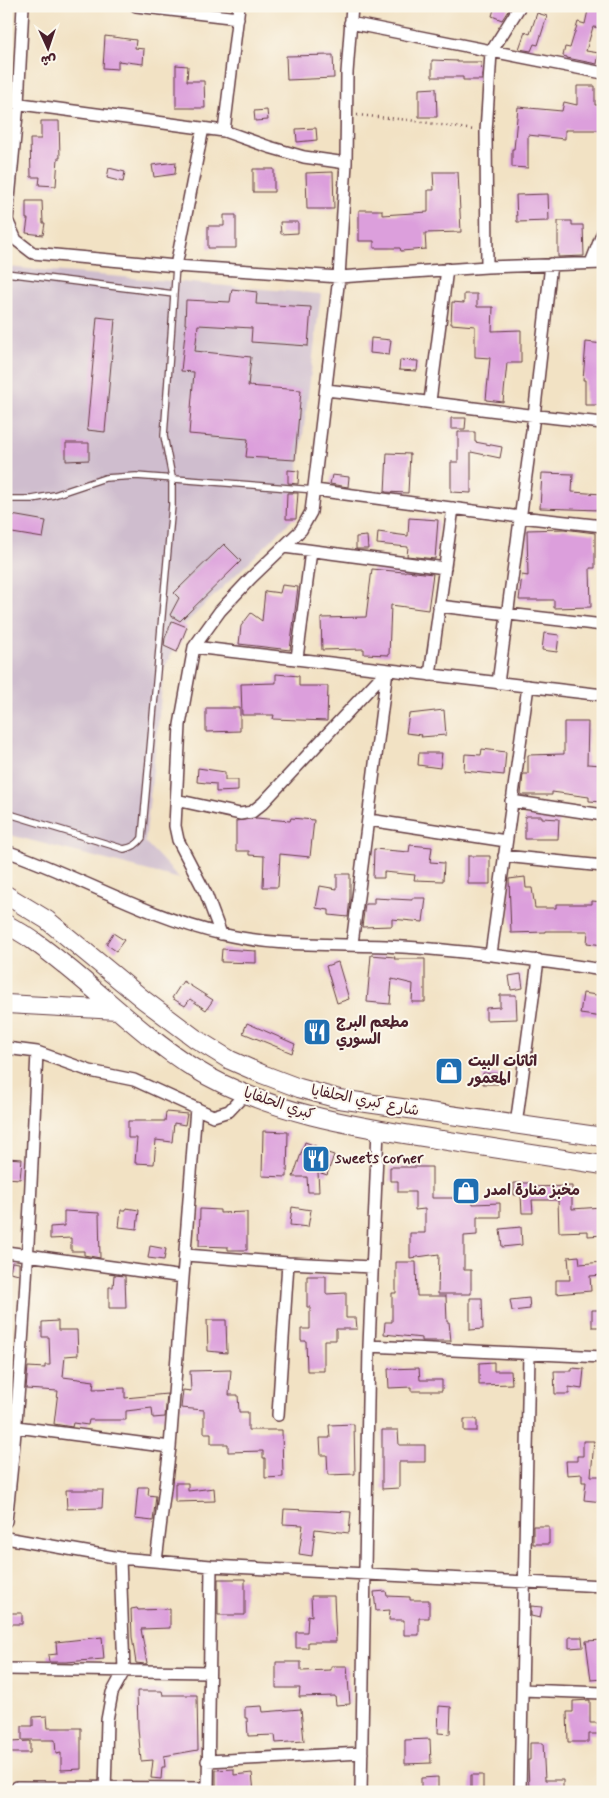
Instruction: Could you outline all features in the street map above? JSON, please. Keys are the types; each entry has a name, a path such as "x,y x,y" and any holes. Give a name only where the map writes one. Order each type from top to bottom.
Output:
{"main road":[{"name":"شارع كبري الحلفايا","path":"6,895 47,920 144,1000 196,1039 230,1060 299,1088 339,1099 603,1138"},
{"name":"كبري الحلفايا","path":"6,924 35,941 156,1042 194,1068 245,1094 292,1110 340,1123 603,1165"},
{"path":"6,1004 118,1010"}],"street":[{"path":"23,6 18,104 7,220 16,240 33,253 176,266 339,276 486,267 603,263"},
{"path":"136,6 238,18"},
{"path":"224,131 240,6"},
{"path":"221,934 206,894 178,840 175,826 180,725 194,647 220,611 301,530 311,512 339,276 346,163 346,114 352,6"},
{"path":"486,267 486,132 491,52 520,6"},
{"path":"350,23 603,73"},
{"path":"6,102 224,131 269,148 304,157 346,163"},
{"path":"176,266 203,128"},
{"path":"591,263 603,232"},
{"path":"498,683 534,416 551,264"},
{"path":"430,401 447,269"},
{"path":"326,390 603,423"},
{"path":"315,490 603,526"},
{"path":"430,675 453,508"},
{"path":"284,547 445,568"},
{"path":"297,658 312,550"},
{"path":"440,606 603,625"},
{"path":"194,647 603,695"},
{"path":"176,800 240,814 252,812 263,803 387,670"},
{"path":"352,944 387,670"},
{"path":"490,954 528,686"},
{"path":"512,801 603,815"},
{"path":"368,820 506,841"},
{"path":"6,851 153,913 221,934 250,940 286,943 403,946 490,954 603,970"},
{"path":"504,856 603,866"},
{"path":"516,1125 538,960"},
{"path":"6,1048 37,1052 90,1072 134,1080 213,1116 229,1111 245,1094"},
{"path":"6,1521 17,1427 28,1256 37,1052"},
{"path":"156,1561 170,1446 196,1108"},
{"path":"361,1792 369,1346 378,1130"},
{"path":"6,1252 183,1277"},
{"path":"186,1255 372,1268"},
{"path":"278,1415 288,1263"},
{"path":"369,1346 603,1357"},
{"path":"520,1792 529,1354"},
{"path":"17,1427 170,1446"},
{"path":"6,1538 120,1558 211,1566 603,1586"},
{"path":"106,1790 107,1720 112,1693 124,1671 120,1558"},
{"path":"13,1788 208,1790 211,1566"},
{"path":"6,1669 209,1672"},
{"path":"522,1690 603,1693"},
{"path":"207,1761 362,1753"}],"lane":[{"path":"6,813 124,849 139,843 142,838 168,552 172,477 164,436 176,266"},
{"path":"6,273 174,294"},
{"path":"6,499 32,499 54,495 105,478 136,476 172,477 315,490"}],"path":[{"path":"346,114 409,120 486,132"}],"shaded area":[{"path":"6,267 321,294 292,520 185,624 164,669 145,842 180,879 6,834"}],"building":[{"path":"495,6 511,6 502,20 492,16"},
{"path":"589,6 603,6 603,28 593,27 586,51 599,53 597,64 563,56 565,47 570,48 578,22 585,24"},
{"path":"537,13 547,16 538,45 534,44 531,51 519,49 525,32 530,34"},
{"path":"105,36 136,40 135,48 144,49 143,64 118,61 118,69 103,68"},
{"path":"333,55 334,78 287,80 286,56"},
{"path":"432,60 481,62 482,80 463,80 463,77 432,77"},
{"path":"176,65 188,66 187,81 204,81 205,108 176,108"},
{"path":"577,86 595,86 595,105 603,105 603,130 565,130 565,139 528,135 528,168 512,167 512,149 514,149 518,107 562,111 564,102 577,105"},
{"path":"436,88 437,117 419,117 419,89"},
{"path":"267,110 268,120 255,121 254,111"},
{"path":"41,121 59,121 60,158 58,158 56,186 39,185 40,177 31,177 30,139 41,139"},
{"path":"316,128 317,140 297,142 296,129"},
{"path":"176,162 175,174 154,177 152,165"},
{"path":"109,168 125,172 123,182 107,178"},
{"path":"253,169 274,169 274,192 253,192"},
{"path":"333,172 334,209 307,209 306,173"},
{"path":"433,172 458,172 461,232 425,233 426,249 401,251 400,248 374,248 374,241 359,241 359,210 382,210 382,215 428,212 428,190 434,190"},
{"path":"548,194 549,221 517,222 516,195"},
{"path":"26,201 42,201 43,223 45,223 43,235 26,233 28,219 26,219"},
{"path":"224,215 236,215 236,248 208,248 208,226 224,226"},
{"path":"558,221 572,221 572,225 583,225 584,256 558,257"},
{"path":"280,222 298,222 298,233 281,234"},
{"path":"232,289 257,292 256,304 311,307 308,346 251,342 252,328 198,325 195,351 251,357 248,386 301,390 295,460 246,457 248,439 189,434 194,372 181,371 186,324 186,300 230,302"},
{"path":"464,294 477,294 477,307 493,307 492,331 521,330 521,363 507,363 503,402 486,400 490,358 475,357 475,326 451,324 452,302 464,303"},
{"path":"97,317 115,319 105,432 87,430"},
{"path":"371,338 391,340 389,355 370,353"},
{"path":"586,342 603,344 603,405 585,405 585,380 583,380"},
{"path":"400,360 418,361 417,371 399,370"},
{"path":"451,418 466,418 465,429 451,429"},
{"path":"458,432 475,432 475,442 502,447 500,458 471,452 471,493 451,492 451,462 458,462"},
{"path":"66,443 89,443 89,460 66,461"},
{"path":"387,453 410,454 408,493 385,492"},
{"path":"288,470 299,471 298,484 288,483"},
{"path":"542,473 573,474 572,492 602,494 600,510 540,508"},
{"path":"332,475 349,477 348,487 330,484"},
{"path":"287,493 298,493 296,519 286,519"},
{"path":"6,514 46,521 43,538 6,532"},
{"path":"409,518 438,520 435,559 407,556 408,547 377,544 378,532 408,536"},
{"path":"564,529 595,533 595,568 590,568 591,607 554,608 554,600 519,600 522,575 528,576 527,530"},
{"path":"367,536 368,549 356,549 356,537"},
{"path":"224,544 241,561 180,621 170,615 179,598 174,593"},
{"path":"372,569 433,574 428,610 391,605 389,655 364,654 364,649 322,650 321,618 366,617"},
{"path":"282,585 298,587 290,650 239,644 241,626 251,613 262,621 265,591 280,593"},
{"path":"172,621 187,627 177,652 164,646"},
{"path":"544,633 559,635 557,652 542,650"},
{"path":"276,674 299,676 299,686 328,686 327,721 273,719 274,715 242,715 241,684 276,683"},
{"path":"206,708 240,708 240,731 206,732"},
{"path":"444,710 446,735 421,737 422,735 406,733 409,714"},
{"path":"564,722 588,722 587,764 603,765 603,802 589,801 589,797 552,792 552,795 521,795 523,774 528,774 528,755 564,754"},
{"path":"482,749 506,752 504,775 464,771 465,754 481,755"},
{"path":"419,753 442,753 440,768 418,765"},
{"path":"198,768 225,772 225,780 238,780 238,791 216,792 216,784 197,782"},
{"path":"525,816 559,819 558,839 525,839"},
{"path":"256,818 290,821 291,818 314,820 310,857 280,854 278,887 263,887 264,856 249,855 249,851 236,851 236,821"},
{"path":"410,845 432,847 430,862 444,863 443,881 414,880 415,875 384,872 384,878 373,878 374,849 409,852"},
{"path":"468,856 490,856 490,884 468,884"},
{"path":"337,874 350,874 348,917 329,915 329,910 316,908 320,886 337,889"},
{"path":"525,877 526,888 532,888 535,908 556,908 556,904 592,904 592,901 603,902 603,945 587,943 588,931 511,933 509,879"},
{"path":"374,898 412,900 412,898 426,898 423,922 392,919 392,926 362,927 365,904 374,904"},
{"path":"113,933 124,940 116,951 106,944"},
{"path":"222,949 256,951 256,963 221,962"},
{"path":"371,955 395,957 394,959 425,959 425,1002 412,1002 413,984 392,979 390,1004 367,1002"},
{"path":"338,962 349,999 337,1003 326,966"},
{"path":"521,974 523,988 511,990 509,976"},
{"path":"183,981 213,1000 206,1010 190,999 185,1006 172,998"},
{"path":"583,993 603,996 603,1017 580,1014"},
{"path":"500,995 516,995 517,1019 486,1020 486,1008 500,1007"},
{"path":"247,1023 295,1044 292,1053 243,1033"},
{"path":"483,1073 499,1074 498,1084 483,1084"},
{"path":"166,1112 187,1114 185,1125 174,1123 172,1142 156,1140 154,1164 135,1163 137,1138 128,1138 128,1121 165,1121"},
{"path":"263,1131 288,1132 287,1177 262,1176"},
{"path":"305,1142 316,1146 315,1149 334,1155 327,1175 318,1172 319,1192 308,1192 307,1177 293,1177"},
{"path":"6,1158 22,1159 20,1179 6,1178"},
{"path":"390,1167 432,1167 432,1198 472,1198 473,1204 500,1203 500,1217 477,1217 477,1235 464,1236 464,1270 471,1270 471,1294 438,1294 439,1254 410,1258 410,1233 425,1233 425,1209 415,1210 415,1192 398,1192 398,1181 390,1181"},
{"path":"514,1183 531,1183 532,1187 572,1186 572,1209 602,1207 603,1235 588,1236 588,1231 559,1232 558,1200 532,1200 533,1213 522,1213 521,1195 514,1195"},
{"path":"292,1207 311,1210 308,1227 290,1225"},
{"path":"126,1208 139,1210 137,1229 119,1227 121,1210 126,1210"},
{"path":"200,1209 220,1210 220,1213 247,1212 247,1250 228,1250 228,1247 199,1246"},
{"path":"64,1211 99,1213 100,1258 84,1255 84,1251 71,1251 71,1238 50,1239 50,1227 64,1226"},
{"path":"521,1227 522,1245 502,1247 500,1229"},
{"path":"150,1246 166,1249 164,1260 148,1258"},
{"path":"579,1256 580,1264 603,1262 603,1275 590,1276 591,1291 556,1294 556,1280 570,1280 568,1257"},
{"path":"12,1262 19,1263 19,1274 10,1272"},
{"path":"396,1262 416,1262 417,1296 446,1296 447,1322 449,1322 451,1341 422,1341 422,1338 384,1334 385,1322 392,1322 392,1293 396,1293"},
{"path":"114,1275 125,1276 126,1308 109,1308 109,1287 113,1287"},
{"path":"307,1276 326,1276 326,1294 346,1293 346,1318 356,1318 357,1329 336,1329 336,1340 324,1340 324,1371 307,1371 306,1341 301,1341 301,1329 310,1329 310,1307 307,1307"},
{"path":"470,1298 482,1298 483,1329 470,1330"},
{"path":"529,1298 530,1309 512,1311 510,1300"},
{"path":"592,1310 603,1310 603,1327 592,1327"},
{"path":"207,1320 226,1320 227,1353 208,1351"},
{"path":"58,1321 58,1330 77,1330 78,1355 65,1356 63,1377 94,1381 93,1389 125,1388 125,1398 167,1394 165,1417 153,1418 152,1408 126,1411 126,1420 89,1420 88,1425 73,1423 72,1427 54,1424 58,1391 26,1389 28,1367 45,1368 45,1365 50,1365 49,1337 42,1337 42,1322"},
{"path":"494,1362 494,1371 511,1371 512,1384 479,1385 479,1363"},
{"path":"419,1368 420,1380 442,1380 442,1391 411,1391 411,1387 389,1388 388,1369"},
{"path":"572,1368 584,1369 582,1389 569,1387 569,1394 555,1394 554,1371 572,1371"},
{"path":"231,1370 229,1395 238,1395 239,1412 248,1412 248,1430 282,1430 283,1477 265,1478 263,1451 228,1452 228,1444 211,1444 211,1433 204,1433 204,1410 181,1408 183,1390 191,1391 190,1371"},
{"path":"464,1419 477,1419 477,1431 464,1431"},
{"path":"354,1424 355,1474 328,1475 327,1455 321,1455 320,1438 330,1438 329,1425"},
{"path":"382,1430 398,1430 399,1445 425,1445 425,1462 399,1462 399,1488 382,1489"},
{"path":"583,1441 594,1441 591,1476 603,1476 603,1502 584,1500 586,1482 582,1482 582,1474 567,1475 566,1461 577,1461 577,1456 583,1456"},
{"path":"175,1483 188,1483 188,1491 214,1488 215,1501 175,1502"},
{"path":"138,1487 149,1487 148,1495 156,1496 153,1521 135,1519"},
{"path":"66,1490 103,1490 102,1508 67,1509"},
{"path":"284,1509 351,1512 349,1533 315,1529 312,1556 299,1554 303,1525 283,1524"},
{"path":"533,1526 549,1526 549,1544 533,1544"},
{"path":"218,1579 245,1579 245,1615 218,1615"},
{"path":"386,1591 387,1596 410,1597 410,1600 429,1600 429,1618 419,1618 419,1635 404,1635 404,1620 389,1620 390,1610 376,1611 374,1592"},
{"path":"311,1596 334,1596 336,1642 308,1642 308,1648 296,1648 296,1632 307,1632 308,1615 312,1616"},
{"path":"531,1606 542,1607 540,1618 531,1616"},
{"path":"137,1608 138,1610 170,1609 170,1628 141,1629 147,1663 145,1664 136,1663 132,1637 131,1609"},
{"path":"7,1613 22,1613 22,1624 7,1624"},
{"path":"102,1637 104,1659 49,1662 48,1655 57,1654 56,1642"},
{"path":"569,1637 582,1637 583,1647 569,1648"},
{"path":"603,1640 603,1679 591,1680 586,1641"},
{"path":"276,1662 301,1662 301,1671 331,1670 331,1666 347,1666 350,1704 336,1705 335,1696 299,1697 300,1688 276,1688"},
{"path":"137,1691 162,1691 163,1695 197,1695 198,1750 164,1756 165,1767 162,1767 161,1779 151,1778 153,1760 141,1761"},
{"path":"590,1700 590,1723 600,1723 601,1734 589,1734 589,1742 568,1742 567,1712 573,1712 573,1701"},
{"path":"262,1706 263,1712 301,1709 304,1741 276,1743 275,1735 248,1736 245,1707"},
{"path":"439,1706 451,1707 450,1734 438,1733"},
{"path":"47,1716 48,1728 81,1728 81,1769 61,1770 61,1753 56,1754 55,1740 22,1740 22,1726 33,1726 33,1717"},
{"path":"430,1739 431,1763 405,1764 405,1740"},
{"path":"30,1741 30,1753 11,1753 11,1742"},
{"path":"530,1743 543,1743 545,1780 563,1780 563,1792 529,1792 528,1760 530,1760"},
{"path":"234,1769 234,1775 252,1773 254,1792 216,1792 216,1770"},
{"path":"471,1775 483,1775 483,1792 471,1792"},
{"path":"438,1777 438,1791 421,1791 421,1778"}],"place":[{"name":"مطعم البرج السوري","path":"317,1032"},
{"name":"اثاثات البيت المعمور","path":"449,1071"},
{"name":"sweets corner","path":"316,1159"},
{"name":"مخبز منارة امدر","path":"466,1191"}]}
